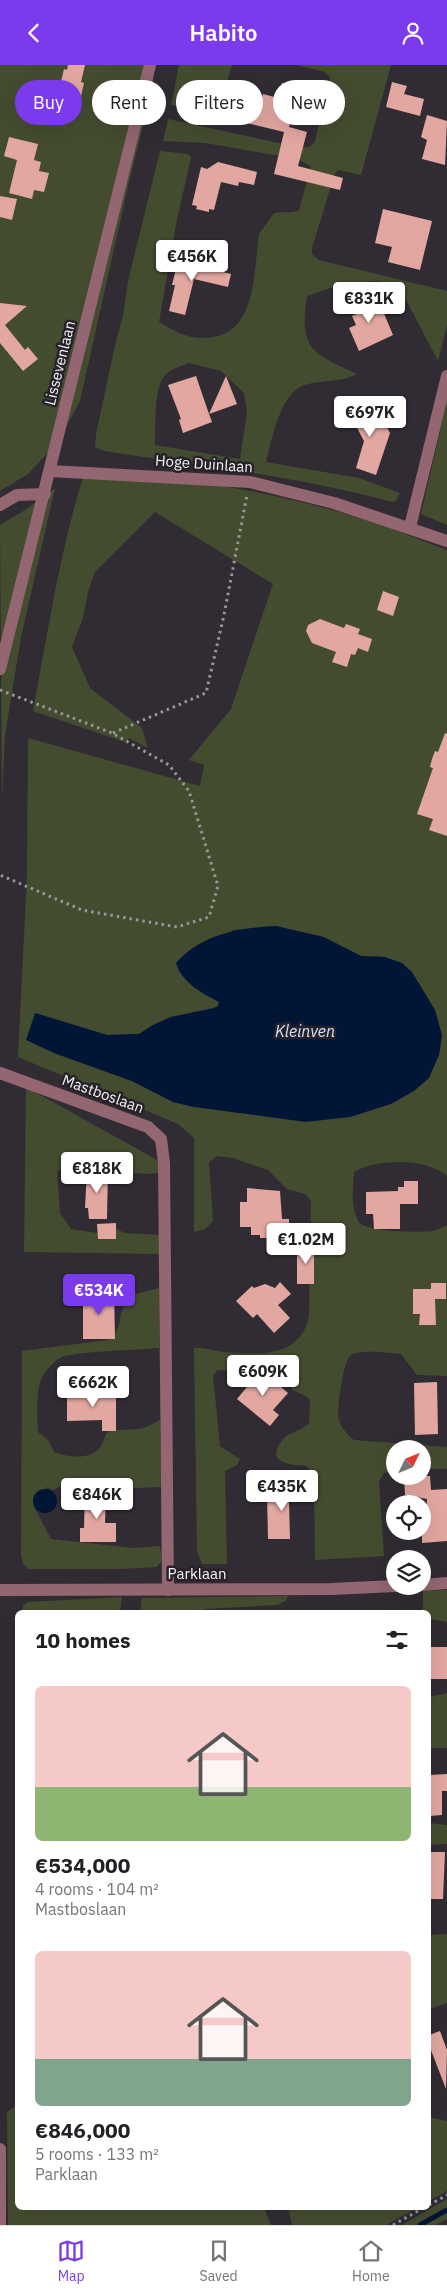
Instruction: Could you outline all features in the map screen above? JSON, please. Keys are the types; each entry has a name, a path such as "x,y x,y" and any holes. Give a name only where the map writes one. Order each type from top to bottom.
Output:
{"street":[{"name":"Lissevenlaan","path":"0,669 150,65"},
{"path":"410,527 447,376"},
{"name":"Hoge Duinlaan","path":"50,471 250,482 334,503 447,541"},
{"path":"0,505 17,495 44,494"},
{"name":"Mastboslaan","path":"0,1073 148,1127 161,1139 164,1163 168,1590"},
{"path":"431,1584 447,1583"},
{"name":"Parklaan","path":"0,1590 331,1589 386,1586"},
{"path":"0,2149 0,2225"}],"path":[{"path":"112,733 206,693 224,615 237,537 250,482"},
{"path":"0,690 112,733 169,765 188,791 218,887 210,917 177,927 82,910 0,875"},
{"path":"431,2204 447,2195"},
{"path":"394,2225 420,2210"}],"green space":[{"path":"0,65 154,65 153,80 92,80 92,125 143,125 80,401 60,438 43,458 28,474 0,491"},
{"path":"179,65 232,65 228,80 176,80"},
{"path":"296,65 391,65 361,175 339,170 335,173 312,248 312,254 319,260 447,291 447,325 438,361 406,300 378,281 345,283 307,296 305,328 307,338 312,347 329,360 357,374 339,380 308,384 298,388 290,395 279,417 266,462 359,478 400,493 396,501 392,502 285,478 104,451 95,447 96,434 123,316 128,281 160,151 188,154 191,158 177,219 159,322 179,333 198,338 213,337 227,332 238,323 246,311 254,280 259,234 274,213 299,210 311,167 298,159 205,143 163,141 168,119 176,121 176,125 196,125 297,147 310,147 315,141 319,125 345,125 345,80 329,80 330,77 325,72","holes":["189,363 221,371 244,393 247,413 240,459 155,445 155,419 159,389 165,375 173,369"]},
{"path":"176,80 176,106 171,105"},
{"path":"447,401 447,525 421,514"},
{"path":"91,467 162,476 303,502 382,525 447,550 447,1176 438,1170 415,1163 388,1162 375,1164 354,1172 353,1197 354,1210 359,1222 371,1228 427,1232 447,1225 447,1376 417,1375 401,1354 355,1353 348,1359 343,1374 338,1415 343,1429 354,1440 386,1442 386,1472 379,1482 384,1556 315,1560 314,1475 307,1466 280,1461 276,1453 285,1437 309,1424 310,1400 306,1396 292,1390 290,1380 284,1372 218,1370 213,1375 220,1446 240,1459 237,1465 225,1471 227,1564 202,1564 197,1551 194,1348 251,1354 264,1353 288,1347 297,1340 304,1330 309,1316 311,1200 305,1194 287,1189 268,1170 233,1158 217,1156 209,1162 213,1221 205,1229 194,1232 194,1138 178,1124 18,1057 27,876 28,738 200,786 204,765 189,760 231,709 273,584 155,512 95,572 88,592 83,618 72,647 90,688 142,728 148,748 129,738 125,742 33,711 62,557 86,468","holes":["276,926 361,956 385,957 442,1035 439,1055 194,1107 173,1102 132,1081 54,1053 35,1013 107,1035 139,1034 171,1017 214,1008 218,1006 219,1002 195,988 178,970 233,930"]},
{"path":"55,488 21,637 5,735 2,799 0,525 25,510"},
{"path":"26,1087 159,1161 158,1173 150,1174 122,1170 100,1163 94,1165 65,1165 57,1172 60,1213 71,1229 97,1233 112,1226 124,1233 160,1235 159,1254 24,1252"},
{"path":"159,1288 159,1348 92,1352 60,1358 48,1369 41,1379 37,1413 38,1432 48,1440 54,1452 72,1456 86,1456 97,1451 108,1432 141,1428 160,1420 161,1487 109,1489 60,1487 52,1490 47,1487 33,1505 51,1539 134,1548 160,1546 162,1560 157,1567 28,1569 23,1563 21,1555 22,1351 108,1340 115,1333 123,1308 132,1295"},
{"path":"431,1446 447,1447 447,1469 431,1469"},
{"path":"447,1590 447,1622 431,1619 431,1610 423,1610 423,1595 431,1595 431,1591"},
{"path":"288,1596 286,1601 277,1605 204,1610 140,1610 142,1598"},
{"path":"122,1597 120,1610 22,1610 23,1605 28,1602"},
{"path":"447,1693 447,1748 431,1748 431,1697"},
{"path":"431,1823 447,1825 447,1844 431,1845"},
{"path":"447,1934 447,2003 431,2008 431,1935"},
{"path":"15,2106 15,2210 265,2210 271,2225 8,2225 7,2112"},
{"path":"431,2117 447,2121 447,2191 431,2200"},
{"path":"447,2199 447,2219 436,2225 402,2225 431,2210"},
{"path":"290,2210 413,2210 386,2225 292,2225"}],"water":[{"name":"Kleinven","path":"276,926 324,937 361,956 385,957 402,963 412,972 435,1010 442,1035 439,1055 429,1078 414,1091 391,1104 350,1117 306,1122 194,1107 173,1102 132,1081 54,1053 26,1040 35,1013 107,1035 139,1034 171,1017 214,1008 218,1006 219,1002 188,982 176,963 197,945 222,934"},
{"path":"40,1489 50,1489 57,1496 57,1506 50,1513 40,1513 33,1506 33,1496"}],"building":[{"path":"68,65 85,65 81,80 61,80 64,69 67,70"},
{"path":"392,82 407,86 404,94 424,99 420,116 386,107"},
{"path":"263,94 273,97 273,125 290,125 289,127 307,132 298,166 343,178 340,190 274,174 284,132 255,125 263,125"},
{"path":"427,115 447,121 445,165 422,159 427,140 421,137"},
{"path":"9,137 38,144 34,160 41,162 39,171 49,173 44,192 34,190 32,199 9,193 17,160 4,156"},
{"path":"218,162 257,172 254,185 239,182 238,186 221,182 214,210 209,209 209,212 196,209 197,206 192,205 201,167 207,169"},
{"path":"0,196 17,199 12,220 0,217"},
{"path":"383,209 432,221 420,270 388,262 392,247 375,243"},
{"path":"179,256 198,261 197,266 231,274 228,287 194,279 185,315 169,311 175,285 172,285"},
{"path":"368,293 374,305 380,304 393,335 359,351 349,328 356,325 352,316 361,312 355,300"},
{"path":"0,303 27,306 5,325 25,350 28,347 38,359 23,371 0,343"},
{"path":"196,376 212,422 183,433 179,420 181,419 168,385"},
{"path":"226,376 237,404 209,414"},
{"path":"363,404 368,416 378,411 390,433 376,475 356,468 364,441 355,424 352,425 346,413"},
{"path":"383,591 399,597 393,616 377,610"},
{"path":"320,619 344,628 346,624 360,629 358,634 372,639 368,652 358,648 355,655 351,654 347,667 332,662 336,652 312,643 306,631 308,625"},
{"path":"445,733 447,734 447,836 429,830 433,819 417,814 433,768 430,767 432,759 435,751 438,752"},
{"path":"87,1170 108,1170 107,1219 89,1219 88,1208 85,1208"},
{"path":"404,1181 418,1181 418,1204 400,1204 400,1229 374,1229 373,1214 366,1214 366,1192 398,1191 398,1187 404,1187"},
{"path":"247,1188 280,1191 282,1219 289,1219 289,1238 260,1238 260,1235 251,1235 251,1227 240,1227 240,1202 247,1202"},
{"path":"116,1223 116,1239 98,1239 97,1224"},
{"path":"297,1246 314,1246 314,1284 297,1284"},
{"path":"280,1282 291,1294 278,1305 290,1318 274,1333 257,1314 253,1318 236,1301 252,1286 254,1288 265,1284 275,1288"},
{"path":"431,1283 446,1283 446,1299 435,1299 436,1325 419,1325 420,1314 413,1314 413,1289 431,1289"},
{"path":"98,1289 114,1289 115,1339 83,1339 83,1296 99,1296"},
{"path":"261,1370 288,1393 273,1410 279,1415 270,1426 237,1399"},
{"path":"437,1382 438,1434 415,1435 414,1383"},
{"path":"67,1391 116,1391 116,1431 102,1431 102,1420 67,1421"},
{"path":"404,1485 431,1485 431,1490 447,1489 447,1541 422,1543 422,1540 431,1540 431,1495 405,1495"},
{"path":"286,1486 302,1486 302,1502 289,1502 290,1539 268,1539 267,1495 286,1495"},
{"path":"85,1491 106,1492 105,1523 116,1523 116,1542 80,1542 80,1528 84,1528"},
{"path":"431,1647 447,1647 447,1679 431,1679"},
{"path":"447,1774 447,1791 442,1791 442,1815 431,1816 431,1775"},
{"path":"431,1852 445,1852 443,1899 431,1899"},
{"path":"440,2031 447,2050 446,2089 431,2050 431,2034"}],"waterway":[{"path":"420,2225 447,2210"}]}
